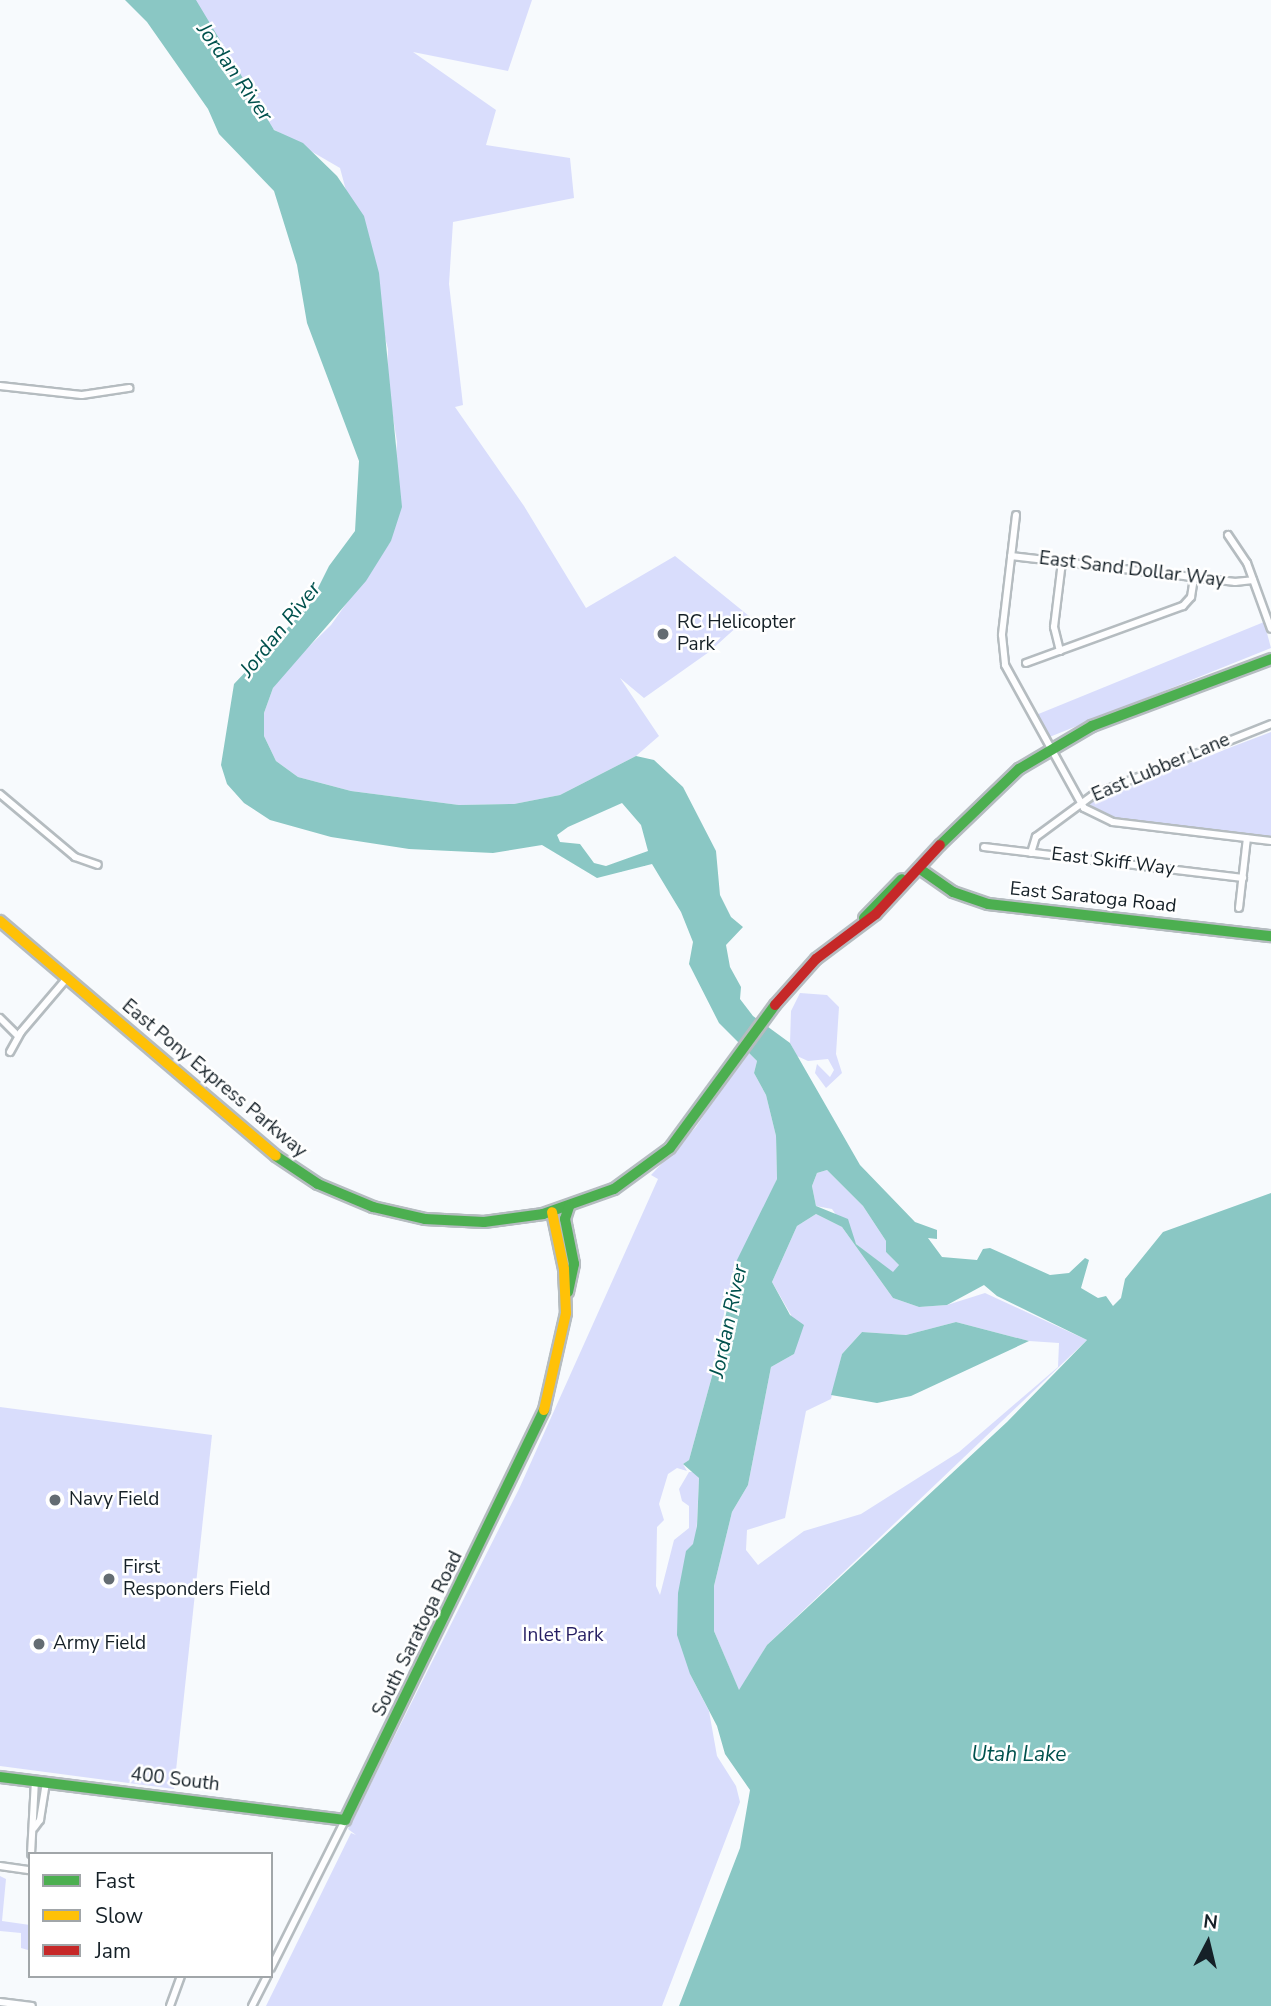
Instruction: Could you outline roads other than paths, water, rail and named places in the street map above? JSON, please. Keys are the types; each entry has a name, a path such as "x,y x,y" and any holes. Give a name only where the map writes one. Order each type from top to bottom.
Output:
{"main road":[{"name":"East Pony Express Parkway","path":"855,930 933,844 1049,748 1106,719 1271,659"},
{"name":"East Pony Express Parkway","path":"0,920 264,1148 334,1192 391,1212 440,1221 498,1221 552,1212 614,1189 670,1149 696,1117 739,1048 764,1017 816,959 877,914 967,815"},
{"name":"East Saratoga Road","path":"919,869 953,892 988,904 1271,936"},
{"path":"566,1302 573,1264 565,1222 569,1207"},
{"path":"552,1212 566,1302"},
{"name":"South Saratoga Road","path":"345,1819 541,1418 559,1365 566,1302"},
{"name":"400 South","path":"0,1777 345,1819"}],"street":[{"path":"0,386 82,395 129,388"},
{"path":"1016,515 1003,656 1014,688 1080,803 1092,815 1113,822 1271,841"},
{"path":"1228,535 1253,580 1271,629"},
{"name":"East Sand Dollar Way","path":"1011,556 1194,577 1253,580"},
{"path":"1059,651 1054,627 1062,562"},
{"path":"1026,663 1183,606 1191,597 1194,577"},
{"name":"East Lubber Lane","path":"1031,853 1036,837 1080,803 1152,768 1271,724"},
{"path":"0,794 75,857 98,865"},
{"path":"1239,908 1247,838"},
{"name":"East Skiff Way","path":"984,847 1243,877"},
{"path":"10,1052 18,1037 67,978"},
{"path":"0,1018 3,1027 18,1037"},
{"path":"34,1828 30,1819 40,1782"},
{"path":"31,1852 34,1828 40,1820 40,1782"},
{"name":"South Saratoga Road","path":"273,1964 345,1819"},
{"path":"0,1866 28,1870"},
{"path":"170,2006 180,1978"},
{"path":"252,2006 266,1978"},
{"path":"0,2002 33,2006"}],"water":[{"name":"Utah Lake","path":"125,0 196,0 274,130 303,143 337,176 364,216 379,273 402,507 391,541 366,581 273,688 264,713 264,736 276,761 298,777 351,791 459,805 514,804 560,795 636,756 654,760 683,787 716,851 720,895 731,917 743,927 726,945 730,967 741,987 740,999 753,1016 790,1043 860,1165 915,1222 937,1230 937,1239 928,1238 942,1257 977,1260 983,1249 990,1248 1050,1275 1069,1273 1085,1258 1089,1260 1081,1288 1098,1298 1106,1296 1113,1306 1121,1298 1125,1279 1163,1232 1271,1193 1271,2006 679,2006 740,1848 750,1790 725,1754 717,1726 690,1674 677,1635 678,1593 686,1551 693,1544 697,1526 699,1478 683,1464 689,1460 717,1358 737,1260 777,1179 776,1136 766,1095 754,1073 757,1061 719,1023 689,964 693,942 681,912 652,864 597,878 542,845 493,853 409,849 331,837 270,820 244,803 227,784 221,765 234,684 310,604 329,566 355,531 359,461 307,323 297,265 274,191 219,134 208,109 147,22","holes":["622,803 641,825 648,851 606,866 594,863 580,844 560,842 557,835 568,827","827,1170 863,1206 886,1241 886,1252 899,1265 893,1272 856,1244 848,1219 816,1206 812,1186 817,1173","816,1214 842,1227 893,1298 919,1307 947,1305 984,1285 997,1296 1087,1340 1007,1422 767,1645 739,1690 714,1631 714,1586 732,1512 748,1485 771,1367 794,1354 804,1325 790,1315 772,1282 797,1226"]},
{"path":"956,1322 1029,1341 911,1396 877,1403 831,1395 842,1354 862,1332 906,1335"}],"place":[{"name":"RC Helicopter Park","path":"663,634"},
{"name":"Navy Field","path":"55,1500"},
{"name":"First Responders Field","path":"109,1579"},
{"name":"Army Field","path":"39,1644"}],"water label":[{"name":"Jordan River","path":"235,72"},
{"name":"Jordan River","path":"280,629"},
{"name":"Jordan River","path":"728,1321"}],"park label":[{"name":"Inlet Park","path":"563,1636"}]}
